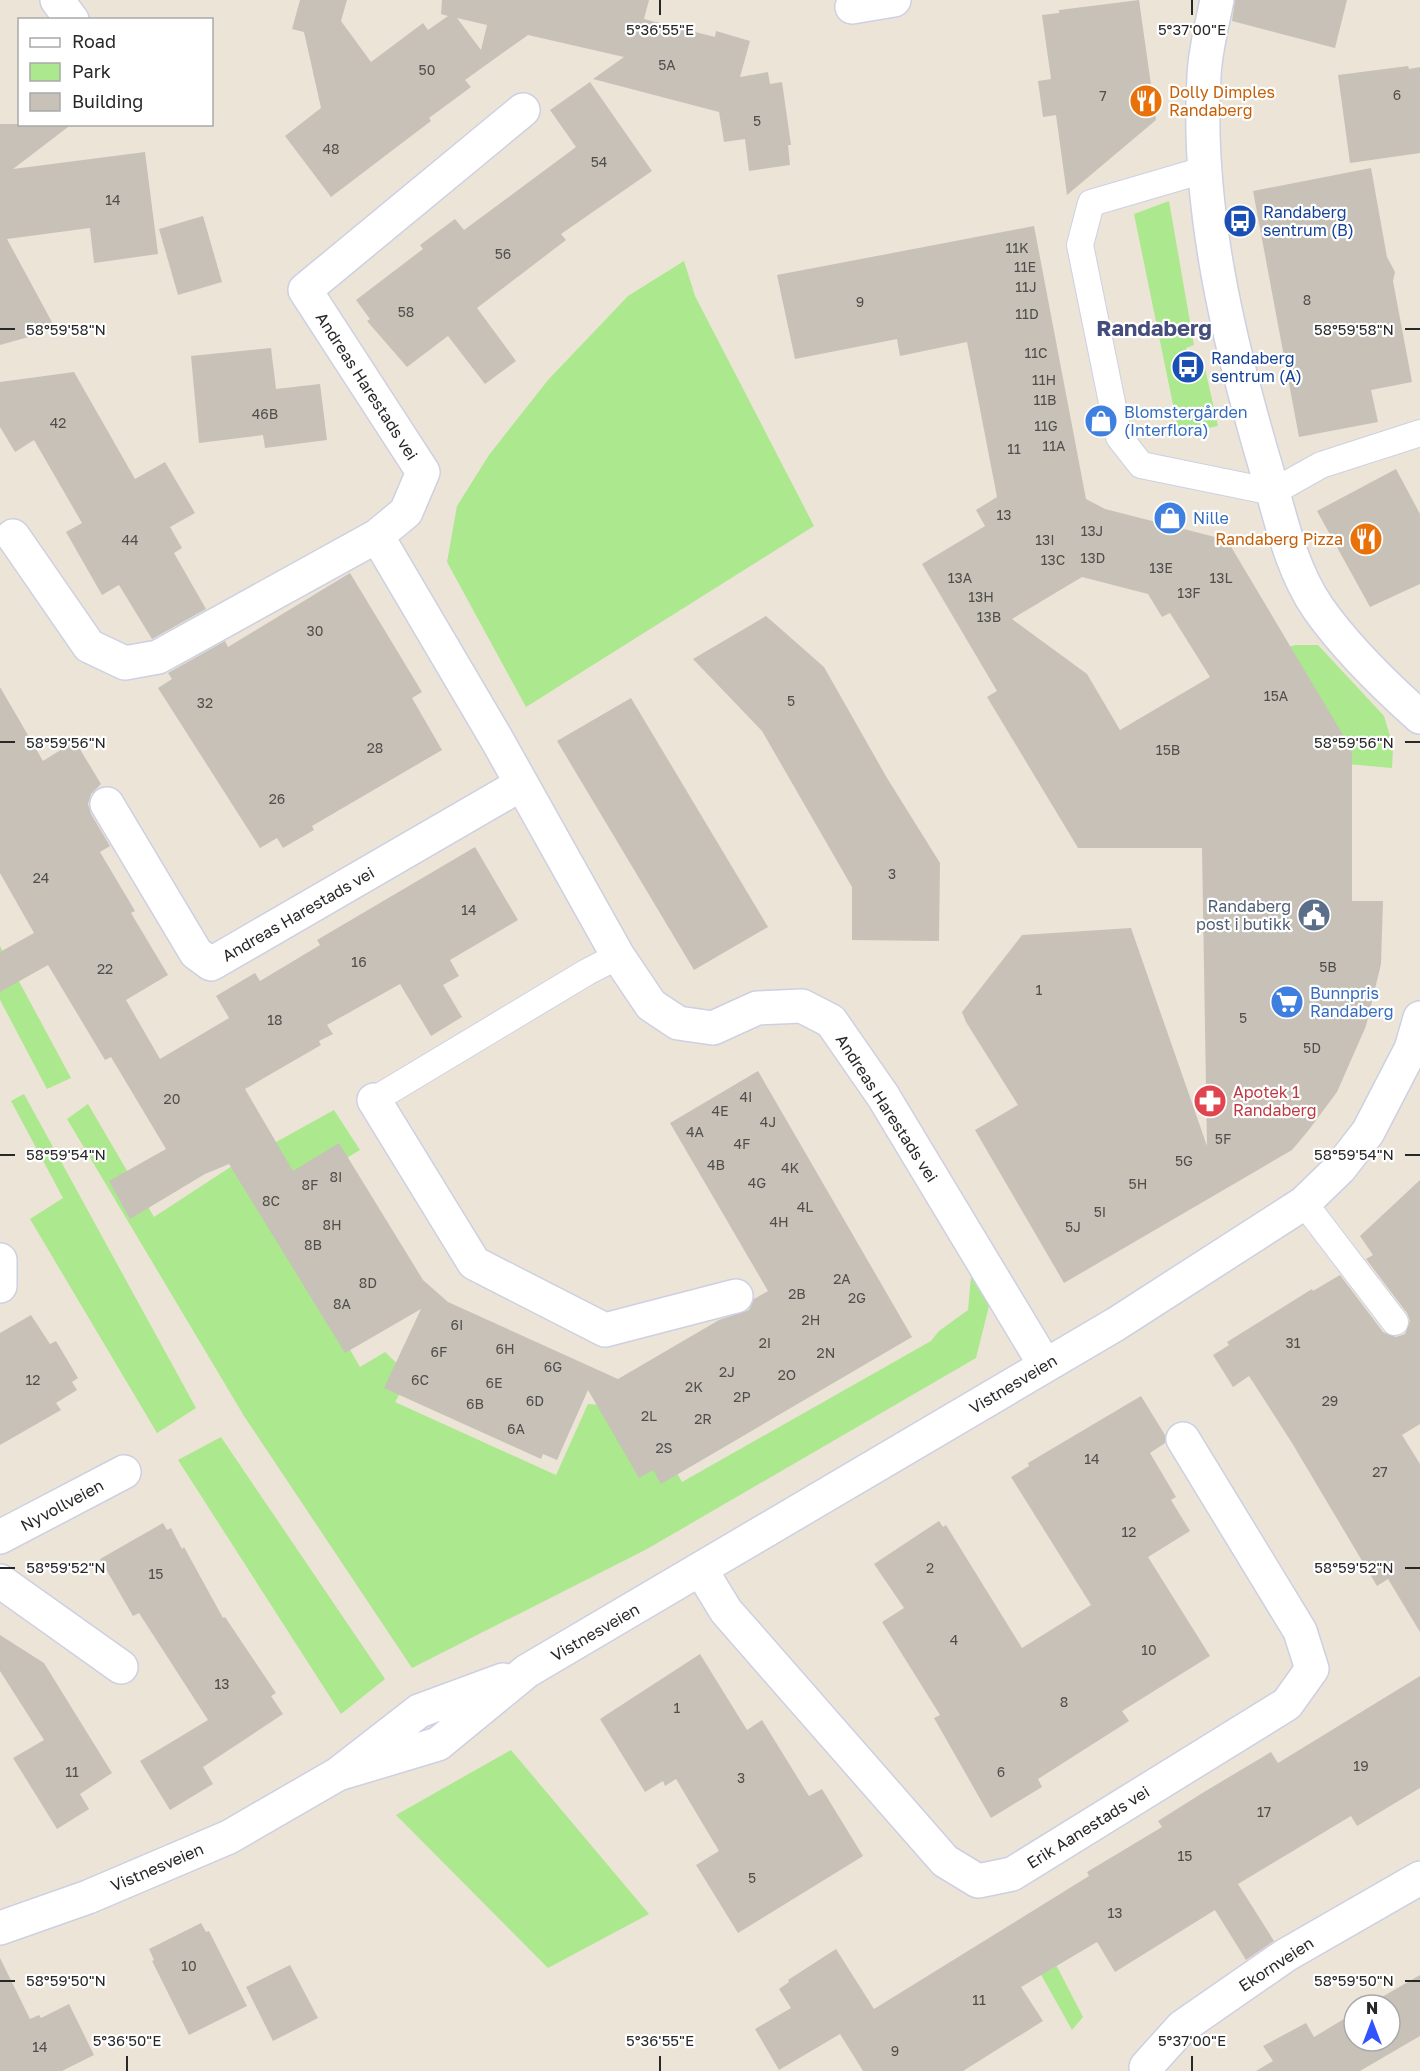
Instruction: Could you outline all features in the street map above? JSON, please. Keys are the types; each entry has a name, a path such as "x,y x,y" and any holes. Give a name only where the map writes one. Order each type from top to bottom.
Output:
{"street":[{"path":"57,0 70,18"},
{"path":"852,7 894,0"},
{"path":"1216,0 1204,73 1202,123 1216,272 1248,407 1297,569 1318,607 1358,657 1420,717"},
{"name":"Andreas Harestads vei","path":"524,110 304,290 423,472 406,512 377,536 496,738 618,956 651,1005 678,1023 712,1028 757,1008 802,1006 831,1021 883,1096 1046,1365"},
{"path":"13,536 89,646 125,663 158,657 377,536"},
{"name":"Andreas Harestads vei","path":"107,804 196,953 211,964 520,784"},
{"name":"Vistnesveien","path":"0,1928 88,1897 229,1837 338,1774 419,1711 527,1671 1116,1324 1304,1203 1340,1168 1368,1132 1411,1049 1420,1018"},
{"path":"374,1100 474,1263 605,1330 736,1296"},
{"path":"0,1260 0,1286"},
{"name":"Erik Aanestads vei","path":"701,1570 726,1611 945,1861 978,1881 1012,1874 1287,1704 1312,1669 1300,1631 1183,1439"},
{"name":"Nyvollveien","path":"0,1537 124,1472"},
{"path":"0,1581 121,1667"},
{"name":"Ekornveien","path":"1147,2069 1182,2027 1286,1955 1420,1878"}],"lane":[{"path":"1207,169 1092,202 1080,245 1119,437 1141,465 1273,492 1321,465 1420,433"},
{"path":"374,1100 587,972 618,956"},
{"path":"1304,1203 1395,1322"}],"green space":[{"path":"1169,201 1194,345 1186,348 1189,366 1204,364 1218,426 1179,434 1134,214"},
{"path":"684,261 695,296 814,526 526,707 447,562 457,506 489,455 548,380 628,296"},
{"path":"1296,645 1318,645 1384,716 1393,746 1392,768 1291,759 1267,652"},
{"path":"0,946 71,1078 47,1089 0,1000"},
{"path":"24,1094 196,1408 157,1433 30,1219 63,1198 11,1101"},
{"path":"88,1104 154,1217 229,1168 334,1110 360,1150 267,1206 360,1367 385,1352 410,1376 395,1402 556,1475 588,1404 639,1407 682,1482 931,1341 939,1331 968,1310 971,1277 989,1306 976,1358 647,1549 412,1668 244,1416 67,1119"},
{"path":"221,1437 385,1679 341,1714 178,1460"},
{"path":"511,1750 649,1914 548,1968 396,1815"},
{"path":"1037,1928 1083,2017 1072,2030 1025,1946"}],"building":[{"path":"300,0 347,0 341,21 371,62 423,23 428,30 448,16 441,14 442,0 649,0 644,19 715,37 716,31 750,41 740,77 768,72 770,84 782,82 791,145 788,145 790,165 749,171 745,139 724,142 719,112 593,79 624,57 528,35 465,80 471,87 429,118 431,121 331,197 285,136 321,108 304,32 292,29","holes":["457,18 487,25 481,50"]},
{"path":"1139,0 1156,120 1067,195 1056,115 1043,117 1038,81 1051,79 1042,15 1059,13 1059,10"},
{"path":"1235,0 1347,0 1335,48 1232,21"},
{"path":"1408,66 1409,69 1420,67 1420,153 1350,163 1338,75"},
{"path":"590,82 652,171 561,234 566,240 477,308 516,361 485,384 448,336 407,367 367,321 370,319 356,300 423,249 420,245 455,219 464,230 576,147 550,110"},
{"path":"0,124 69,126 13,169 145,152 158,254 94,263 90,228 7,239 53,324 48,327 50,331 0,345"},
{"path":"1371,168 1387,257 1395,272 1393,281 1412,382 1371,390 1378,422 1299,437 1253,191"},
{"path":"203,216 222,282 178,295 159,229"},
{"path":"1034,226 1086,499 1105,509 1227,540 1352,750 1352,901 1383,901 1381,964 1366,1026 1337,1092 1292,1150 1064,1283 975,1130 1018,1105 962,1012 1022,935 1131,928 1207,1146 1202,848 1078,848 987,697 997,691 922,564 985,526 976,510 997,497 967,342 900,356 897,339 795,359 777,275","holes":["1082,577 1148,594 1162,617 1170,613 1210,677 1120,730 1087,674 1012,619"]},
{"path":"271,348 276,389 320,384 327,440 265,448 263,435 199,443 191,356"},
{"path":"74,372 135,479 165,462 195,513 170,527 182,548 174,553 206,609 152,639 119,585 102,595 66,532 82,523 34,440 15,452 0,427 0,382"},
{"path":"1396,469 1420,514 1420,584 1370,607 1317,511"},
{"path":"350,573 422,692 412,698 442,750 312,826 314,830 283,848 277,838 260,848 158,688 172,679 168,673 225,641 228,647"},
{"path":"766,616 824,667 887,778 940,863 939,941 852,940 852,887 762,731 693,659"},
{"path":"0,687 43,761 75,741 101,784 91,794 88,804 91,814 110,846 100,852 135,911 131,913 168,975 126,1000 160,1059 229,1018 216,996 255,973 260,981 320,945 317,940 475,847 518,920 450,960 459,976 443,985 462,1017 431,1036 400,984 327,1025 333,1034 319,1041 321,1045 245,1089 293,1171 339,1143 423,1280 448,1302 618,1379 719,1320 749,1310 754,1299 768,1291 670,1123 758,1071 912,1337 661,1484 653,1470 639,1478 588,1390 557,1460 543,1454 541,1459 384,1388 421,1309 345,1353 229,1164 205,1174 130,1219 109,1181 166,1149 111,1057 105,1060 48,965 0,992 0,952 34,933 0,873"},
{"path":"631,698 768,927 694,970 557,741"},
{"path":"1420,1180 1420,1424 1402,1435 1420,1464 1420,1632 1388,1579 1377,1586 1292,1443 1249,1376 1233,1387 1213,1355 1229,1345 1227,1342 1312,1289 1313,1291 1340,1275 1383,1332 1396,1337 1405,1334 1410,1321 1407,1313 1366,1259 1373,1255 1360,1236"},
{"path":"31,1315 50,1344 56,1341 78,1378 72,1382 77,1390 56,1403 61,1410 0,1445 0,1333"},
{"path":"1141,1396 1165,1435 1165,1443 1150,1453 1176,1497 1171,1500 1190,1531 1148,1557 1210,1656 1122,1711 1129,1721 1038,1779 1042,1787 991,1818 934,1718 940,1715 882,1622 904,1608 874,1564 939,1521 943,1527 946,1525 1022,1648 1091,1605 1011,1477 1029,1466 1028,1463"},
{"path":"163,1523 167,1530 171,1528 182,1549 184,1547 223,1618 225,1617 276,1693 271,1696 283,1714 203,1767 213,1784 170,1810 140,1761 208,1720 139,1613 133,1616 100,1559"},
{"path":"0,1635 44,1663 112,1773 80,1794 89,1809 57,1829 13,1758 44,1740 0,1671"},
{"path":"700,1654 747,1730 762,1720 809,1796 822,1789 863,1856 738,1933 696,1865 719,1851 676,1779 665,1786 663,1781 645,1792 600,1719"},
{"path":"1420,1676 1420,1788 1357,1826 1351,1816 1238,1884 1274,1941 1246,1960 1215,1910 1115,1972 1097,1942 1021,1987 1043,2021 963,2071 863,2071 840,2034 779,2070 755,2029 791,2008 779,1989 789,1982 788,1980 836,1949 874,2009 1089,1876 1087,1872 1162,1827 1158,1821 1204,1792 1271,1752 1278,1763"},
{"path":"201,1923 206,1932 209,1931 247,2006 189,2035 152,1961 154,1960 149,1949"},
{"path":"0,1958 30,2019 39,2015 41,2018 69,2004 94,2055 62,2071 0,2071"},
{"path":"290,1965 318,2018 273,2041 246,1987"},
{"path":"1420,1975 1420,2036 1402,2046 1402,1993 1389,1993"},
{"path":"1342,2020 1342,2053 1391,2053 1360,2071 1256,2071 1273,2061 1263,2046 1306,2023 1314,2037"}],"place":[{"name":"Dolly Dimples Randaberg","path":"1146,101"},
{"name":"Randaberg sentrum (B)","path":"1240,221"},
{"name":"Randaberg sentrum (A)","path":"1188,367"},
{"name":"Blomstergården (Interflora)","path":"1101,421"},
{"name":"Nille","path":"1170,518"},
{"name":"Randaberg Pizza","path":"1366,539"},
{"name":"Randaberg post i butikk","path":"1314,915"},
{"name":"Bunnpris Randaberg","path":"1287,1002"},
{"name":"Apotek 1 Randaberg","path":"1210,1101"}],"district":[{"name":"Randaberg","path":"1154,328"}]}
